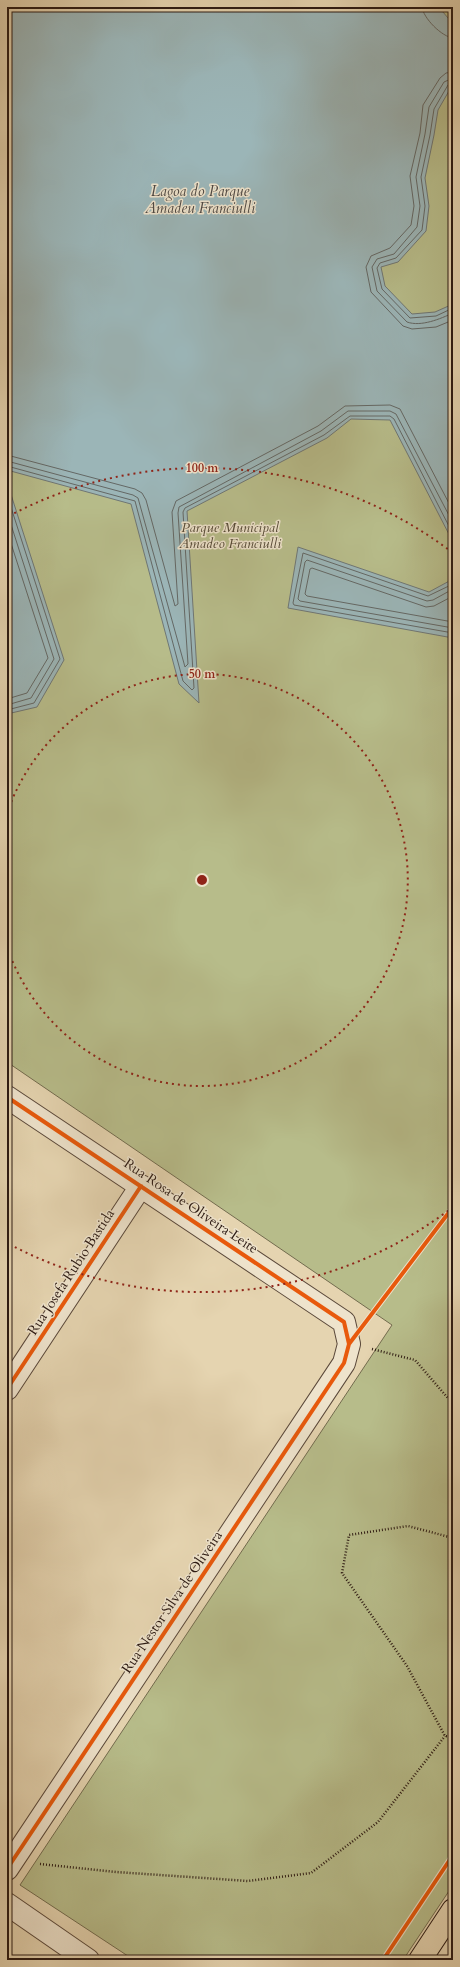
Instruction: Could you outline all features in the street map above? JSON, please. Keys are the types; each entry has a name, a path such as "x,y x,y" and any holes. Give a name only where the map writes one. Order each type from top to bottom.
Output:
{"main road":[{"path":"420,1960 453,1910"}],"street":[{"name":"Rua Rosa de Oliveira Leite","path":"7,1097 344,1322 349,1344"},
{"name":"Rua Josefa Rubio Bastida","path":"7,1389 141,1186"},
{"name":"Rua Nestor Silva de Oliveira","path":"10,1865 344,1363 349,1344"},
{"path":"7,1904 88,1960"}],"path":[{"path":"349,1344 415,1360 453,1404"},
{"path":"445,1736 407,1666 342,1573 349,1535 408,1526 453,1538"},
{"path":"10,1865 248,1881 311,1873 378,1822 445,1736"},
{"path":"445,1736 453,1737"}],"green space":[{"name":"Parque Municipal Amadeo Franciulli","path":"7,7 453,7 453,1885 403,1960 134,1960 20,1885 392,1325 7,1062"}],"water":[{"name":"Lagoa do Parque Amadeu Franciulli","path":"7,7 435,7 443,12 453,24 453,84 438,110 425,178 429,206 426,231 398,262 381,267 385,286 412,314 435,312 453,304 453,542 390,420 351,419 327,438 187,511 199,703 179,684 131,504 7,470"},
{"path":"7,482 64,660 37,707 7,714"},
{"path":"298,547 429,592 453,579 453,638 288,608"}],"cycle path":[{"path":"7,1097 344,1322 349,1344"},
{"path":"7,1389 141,1186"},
{"path":"7,1869 344,1363 349,1344 453,1207"},
{"path":"383,1960 453,1855"}]}
